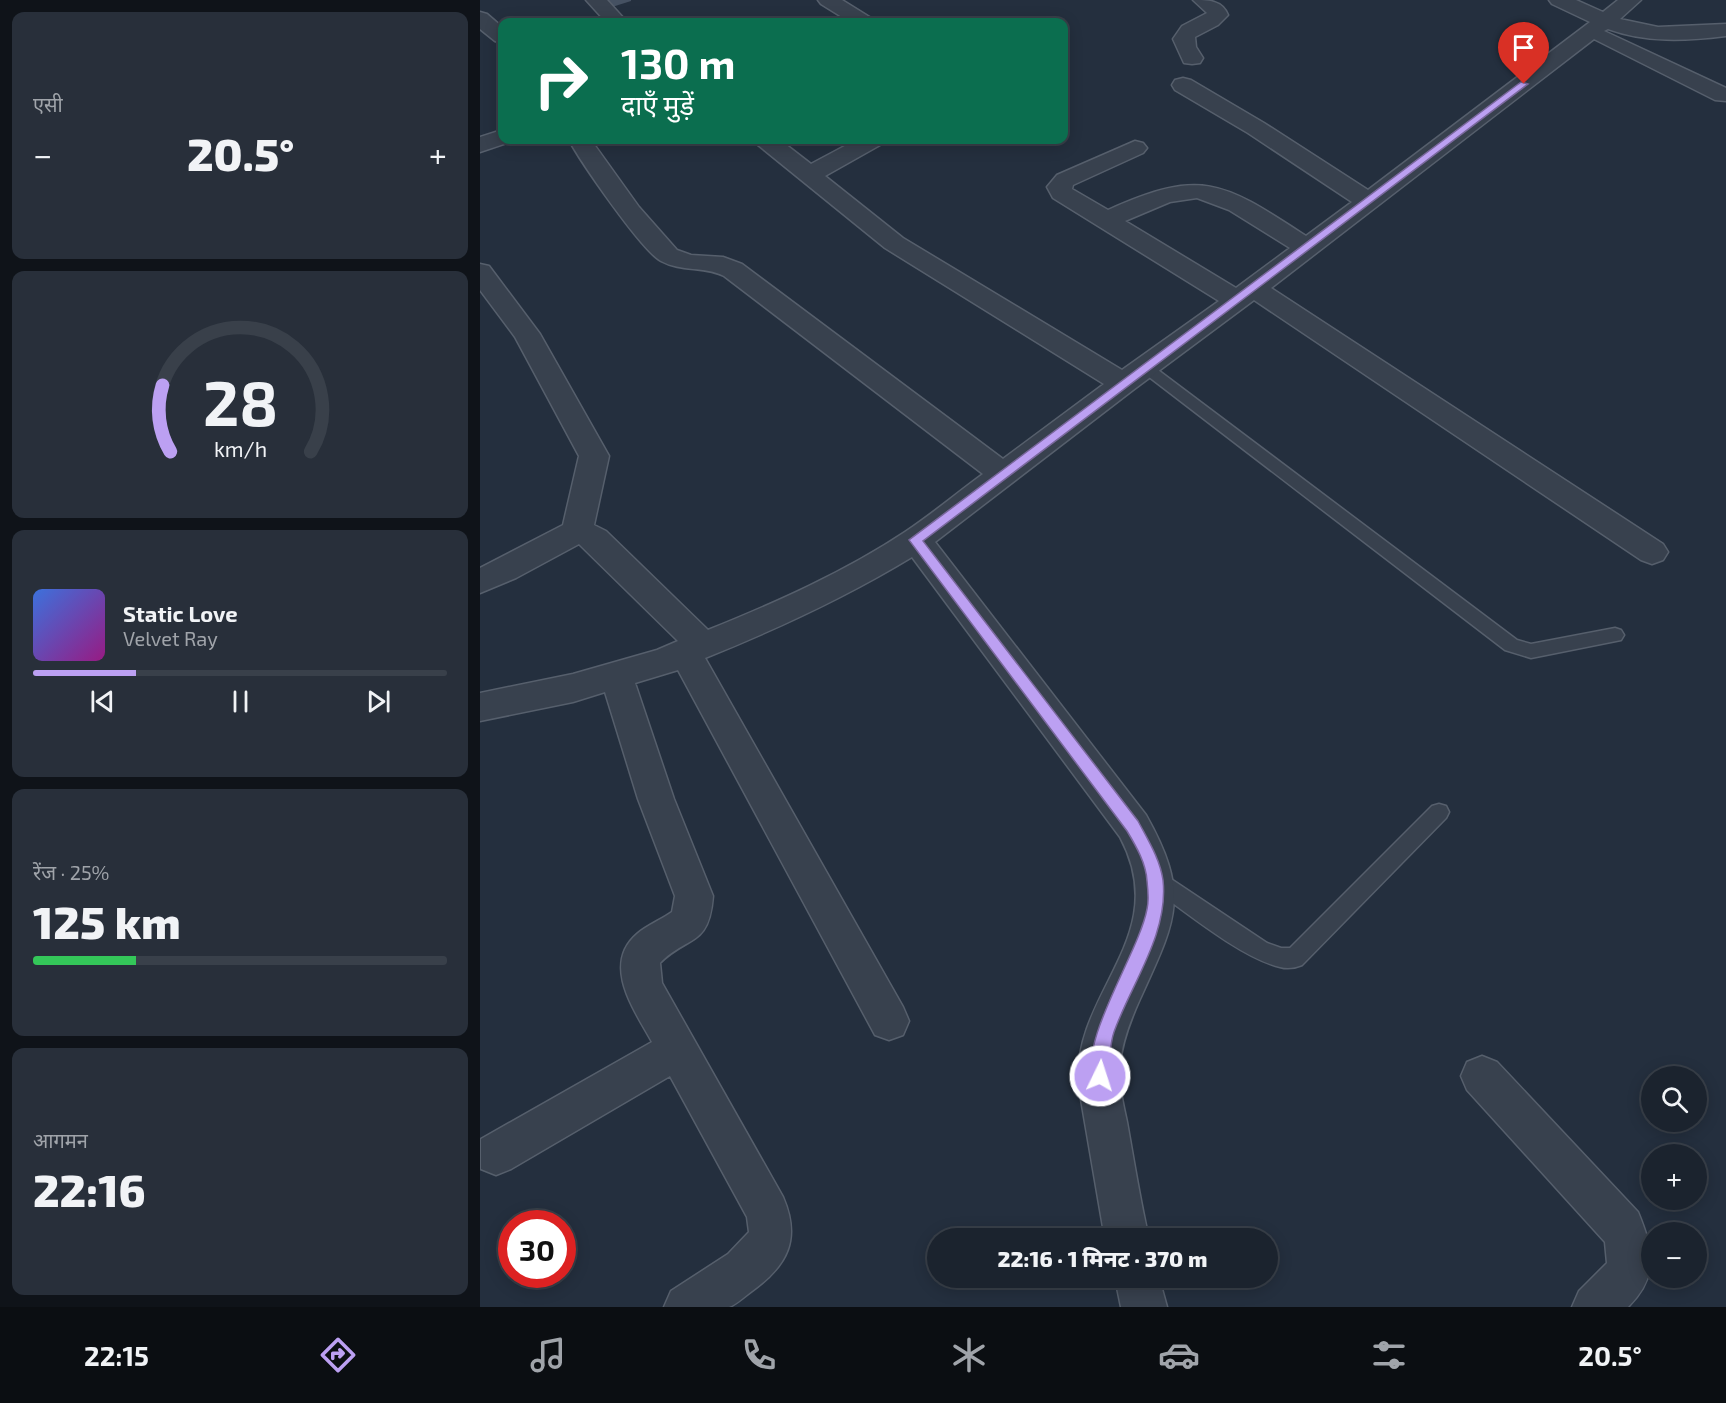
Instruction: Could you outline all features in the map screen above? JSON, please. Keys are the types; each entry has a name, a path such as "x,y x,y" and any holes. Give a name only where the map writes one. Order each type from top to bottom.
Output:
{"street":[{"path":"596,0 613,18"},
{"path":"828,0 857,18"},
{"path":"1192,58 1182,43 1186,33 1218,15 1217,11 1203,0"},
{"path":"1559,0 1598,27 1723,95"},
{"path":"480,707 573,688 693,649 766,620 862,572 916,540 1134,375 1369,202 1631,0"},
{"path":"480,18 498,34"},
{"path":"1598,27 1671,36 1726,30"},
{"path":"1183,85 1256,128 1369,202"},
{"path":"480,145 498,138"},
{"path":"592,144 630,212 668,255 687,262 723,265 733,270 1003,474"},
{"path":"771,144 894,243 1134,375"},
{"path":"809,175 865,144"},
{"path":"1135,148 1065,180 1059,187 1062,193 1105,220 1246,294 1652,552"},
{"path":"1105,220 1166,196 1183,192 1209,192 1227,199 1306,248"},
{"path":"480,272 527,334 594,456 577,532"},
{"path":"480,581 505,570 565,536 577,532 595,539 693,649 889,1020"},
{"path":"916,540 1132,826 1148,854 1155,879 1156,908 1144,943 1105,1034 1099,1061 1101,1091 1125,1228"},
{"path":"616,675 656,799 694,896 695,904 689,921 642,954 638,964 643,987 768,1212 771,1228 769,1243 759,1258 687,1307"},
{"path":"496,1154 677,1050"},
{"path":"1482,1076 1623,1228 1631,1249 1630,1269 1617,1287 1595,1307"},
{"path":"1139,1288 1144,1307"}],"lane":[{"path":"1134,375 1510,645 1531,651 1615,635"},
{"path":"1155,879 1260,951 1281,958 1295,958 1439,812"}],"building":[{"path":"605,0 631,0 631,1 612,7"}],"route":[{"path":"1100,1076 1099,1061 1105,1034 1144,943 1156,908 1157,891 1148,854 1132,826 916,540 1524,84"}]}
